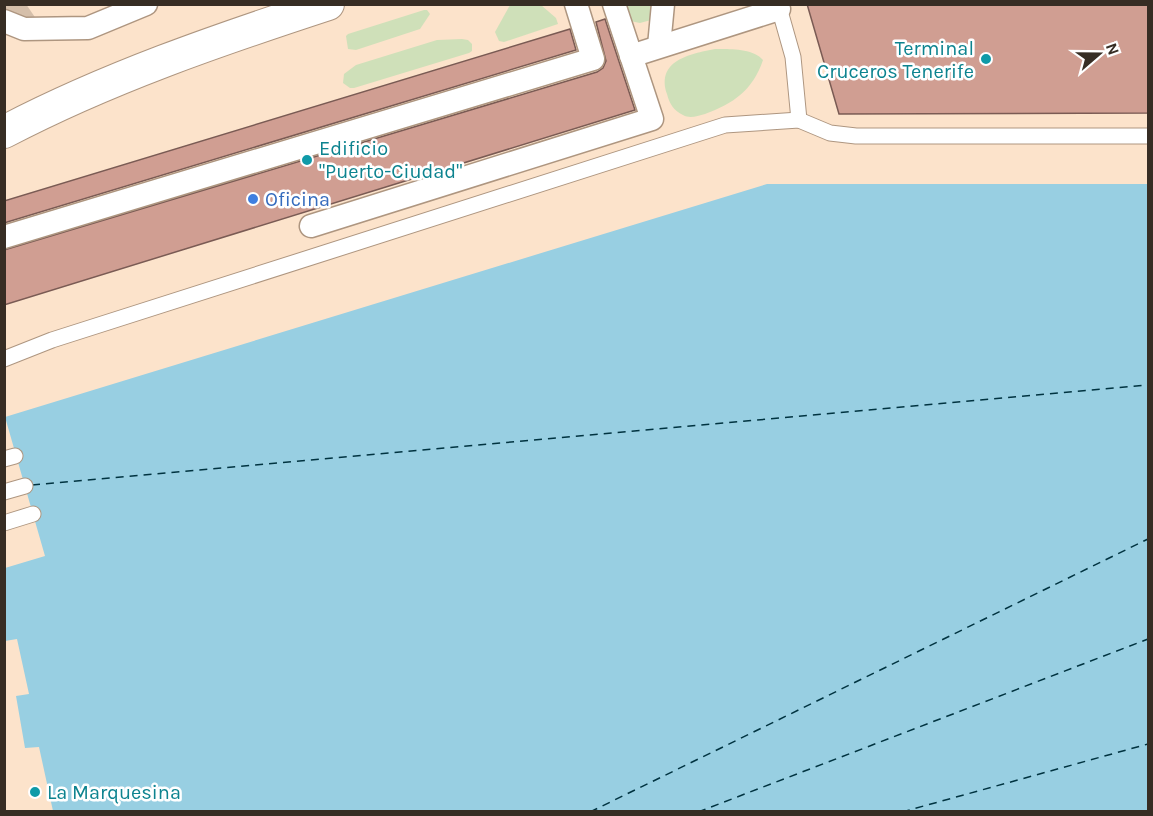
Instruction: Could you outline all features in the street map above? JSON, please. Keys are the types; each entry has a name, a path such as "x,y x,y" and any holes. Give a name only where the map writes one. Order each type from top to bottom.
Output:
{"street":[{"path":"4,21 24,29 88,28 146,4"},
{"path":"4,113 78,77 264,4"},
{"path":"4,132 174,58 328,4"},
{"path":"4,237 593,59 576,4"},
{"path":"311,226 652,119 614,4"},
{"path":"659,46 663,4"},
{"path":"631,56 778,7"}],"lane":[{"path":"778,7 793,57 799,120"},
{"path":"4,359 52,340 725,125 799,120 830,134 856,136 1149,136"},
{"path":"4,492 25,486"},
{"path":"4,523 33,514"}],"green space":[{"path":"510,5 541,5 556,18 558,24 504,42 499,41 495,32"},
{"path":"622,5 655,5 651,20 640,23 630,21"},
{"path":"424,10 430,14 420,29 356,50 348,49 346,36 348,34"},
{"path":"462,39 472,44 472,51 469,53 354,88 343,83 344,74 356,65 437,40"},
{"path":"715,49 747,51 763,60 748,88 733,100 705,114 691,117 683,115 669,101 665,83 666,74 677,61"}],"water":[{"path":"767,184 1148,184 1148,811 53,811 39,747 25,748 16,696 29,694 17,639 5,641 5,568 45,556 5,417"}],"building":[{"name":"Terminal Cruceros Tenerife","path":"807,4 1149,4 1149,113 839,114"},
{"path":"605,19 635,110 4,305 4,250 597,72 603,68 606,61 596,22"},
{"path":"570,29 576,50 4,223 4,201"}],"ferry route":[{"path":"32,485 1148,385"},
{"path":"590,812 1148,539"},
{"path":"698,812 1148,639"},
{"path":"902,812 1148,744"}],"tunnel":[{"path":"4,19 26,4"}],"place":[{"name":"Terminal Cruceros Tenerife","path":"986,59"},
{"name":"Edificio \"Puerto-Ciudad\"","path":"307,160"},
{"name":"Oficina","path":"253,199"},
{"name":"La Marquesina","path":"35,792"}]}
